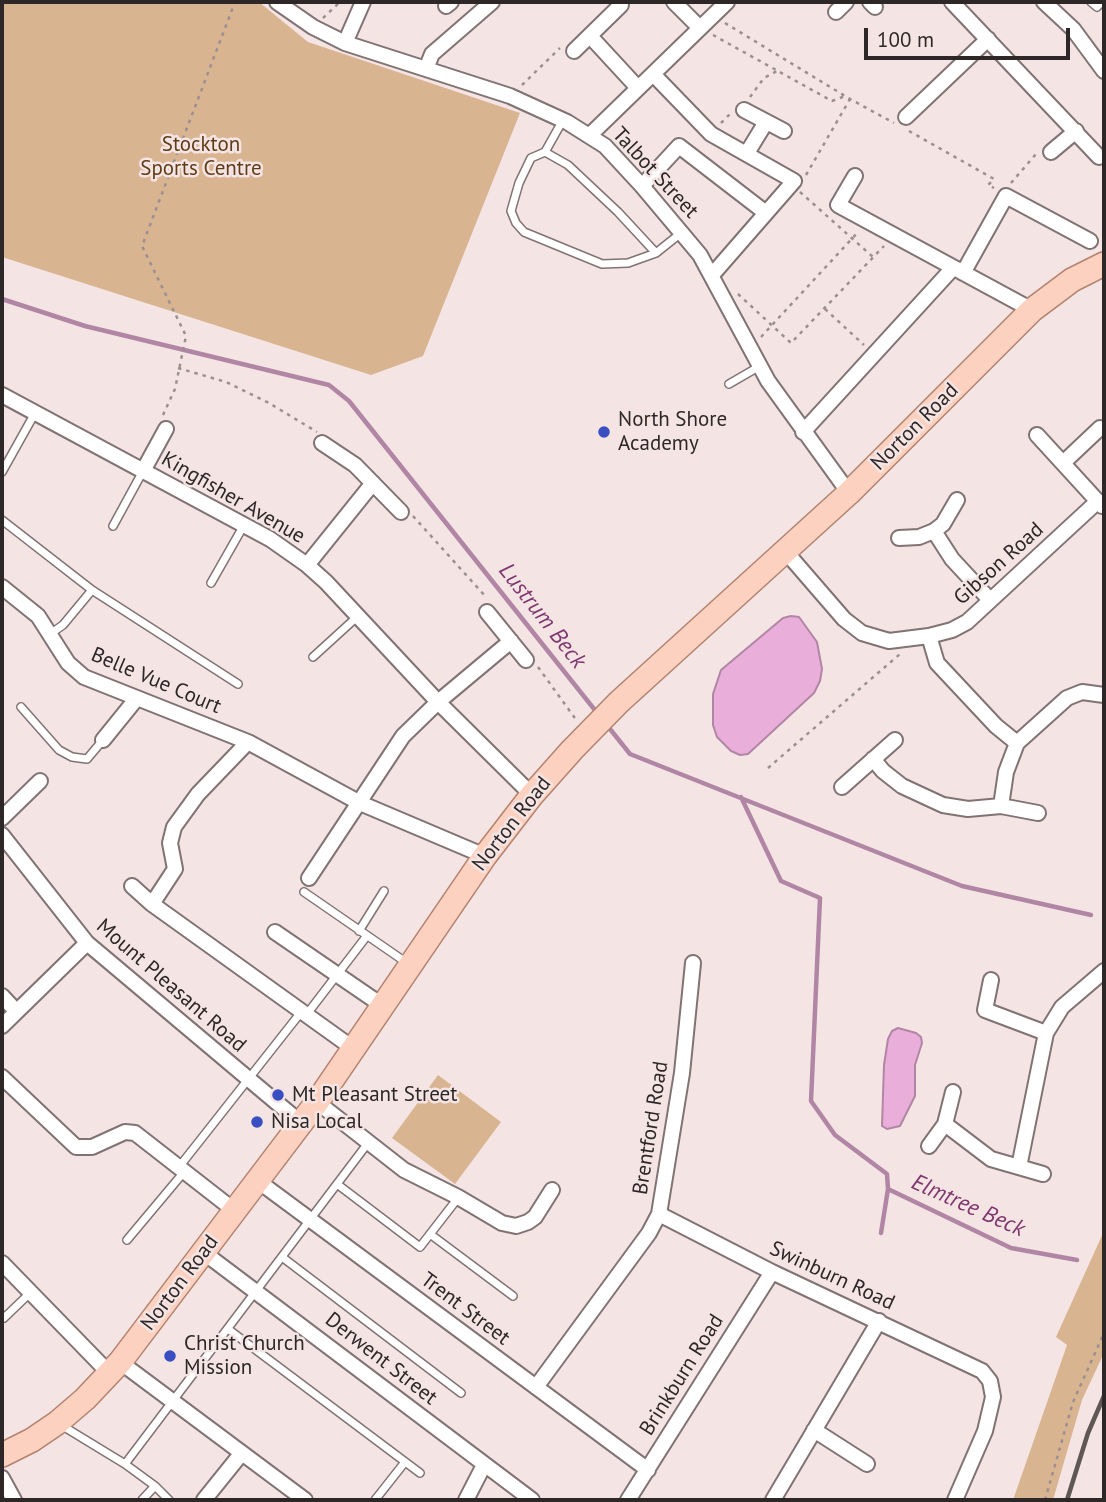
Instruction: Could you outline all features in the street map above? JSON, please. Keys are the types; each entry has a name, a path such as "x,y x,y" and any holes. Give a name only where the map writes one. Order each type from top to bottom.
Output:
{"main road":[{"name":"Norton Road","path":"2,1455 32,1440 57,1423 85,1399 114,1368 317,1102 485,856 532,795 599,722 849,493 1032,310 1072,280 1104,264"}],"street":[{"name":"Talbot Street","path":"277,2 313,27 345,43 510,96 563,120 605,146 682,233 714,279 760,366 803,432 849,493"},
{"path":"345,43 363,2"},
{"path":"467,2 478,14"},
{"path":"426,69 432,54 492,2"},
{"path":"674,2 700,28"},
{"path":"590,135 727,2"},
{"path":"952,2 1099,157"},
{"path":"1044,2 1073,29 1104,71"},
{"path":"571,45 590,36 621,5"},
{"path":"590,36 638,88"},
{"path":"906,117 988,39"},
{"path":"653,74 711,134 792,182 714,279"},
{"path":"744,110 784,131"},
{"path":"747,153 766,122"},
{"path":"1051,152 1076,131"},
{"path":"642,186 679,146 766,213"},
{"path":"855,176 838,205 1032,310"},
{"path":"803,432 874,354 958,271 1006,195 1090,241"},
{"name":"Kingfisher Avenue","path":"2,395 270,538 307,565 438,702 532,795"},
{"path":"1064,462 1100,428"},
{"path":"143,471 166,429"},
{"name":"Gibson Road","path":"786,552 853,628 878,639 907,640 960,627 1101,505 1037,435"},
{"path":"324,440 355,465 401,512"},
{"path":"307,565 373,483"},
{"path":"899,538 919,537 934,531 943,524 957,500"},
{"path":"934,531 952,559 990,600"},
{"name":"Belle Vue Court","path":"2,587 38,616 59,651 76,671 93,681 248,742 360,803 485,856"},
{"path":"487,612 526,660"},
{"path":"929,636 937,663 996,726 1017,743"},
{"path":"309,878 403,736 438,702 511,641"},
{"path":"1002,806 1006,772 1017,743 1067,698 1082,692 1104,695"},
{"path":"103,740 137,698"},
{"path":"842,787 895,740"},
{"path":"152,904 175,869 170,843 174,827 198,794 248,742"},
{"path":"873,759 902,786 943,805 968,809 1002,806 1038,813"},
{"path":"2,818 40,781"},
{"name":"Mount Pleasant Road","path":"2,835 87,943 301,1123"},
{"path":"132,886 152,904 354,1049"},
{"path":"275,932 383,1006"},
{"path":"2,1026 87,943"},
{"name":"Brentford Road","path":"536,1387 649,1233 659,1214 682,1073 691,963"},
{"path":"1019,1167 1046,1033 1062,1007 1104,971"},
{"path":"991,980 985,1010 1046,1033"},
{"path":"2,996 16,1011"},
{"path":"2,1077 76,1147 92,1147 130,1131 234,1211"},
{"path":"929,1146 945,1124 953,1092"},
{"path":"317,1102 404,1170 502,1223 516,1226 534,1217 552,1190"},
{"path":"945,1124 991,1160 1043,1174"},
{"name":"Trent Street","path":"258,1181 648,1470"},
{"name":"Swinburn Road","path":"659,1214 772,1272 976,1367 987,1376 993,1389 993,1397 985,1431 955,1500"},
{"name":"Derwent Street","path":"203,1252 532,1500"},
{"path":"2,1263 30,1293 114,1368 174,1401 305,1500"},
{"name":"Brinkburn Road","path":"628,1500 772,1272"},
{"path":"773,1500 879,1321"},
{"path":"814,1430 867,1464"},
{"path":"204,1500 242,1454"},
{"path":"466,1500 484,1465"},
{"path":"2,1478 14,1500"}],"lane":[{"path":"1091,2 1097,7 1102,2"},
{"path":"563,120 545,152 531,158 519,183 511,211 524,232 602,264 628,263 656,253 682,233"},
{"path":"545,152 568,165 618,212 656,253"},
{"path":"729,384 760,366"},
{"path":"2,472 35,413"},
{"path":"113,526 143,471"},
{"path":"2,520 92,590 238,684"},
{"path":"211,583 244,525"},
{"path":"50,634 64,625 92,590"},
{"path":"313,657 358,616"},
{"path":"21,707 60,750 72,757 87,759 103,740"},
{"path":"359,931 384,891"},
{"path":"303,892 411,966"},
{"path":"127,1240 248,1080 366,937"},
{"path":"125,1464 368,1143"},
{"path":"337,1184 420,1247 458,1197"},
{"path":"430,1234 513,1296"},
{"path":"282,1257 461,1393"},
{"path":"2,1315 4,1318 30,1293"},
{"path":"228,1329 420,1473"},
{"path":"57,1423 125,1464 169,1500"},
{"path":"375,1500 405,1462"},
{"path":"142,1500 155,1486"}],"path":[{"path":"166,429 158,425 172,400 186,336 142,246 235,2"},
{"path":"313,27 340,2"},
{"path":"713,16 850,99 994,179 988,185 1006,195 1008,186 1044,145 1051,152"},
{"path":"700,28 832,101 845,96"},
{"path":"510,96 571,45"},
{"path":"850,99 807,175 792,182 873,257"},
{"path":"750,348 868,222"},
{"path":"714,279 732,288 791,343 894,236"},
{"path":"824,308 874,354"},
{"path":"178,368 226,382 269,403 324,440"},
{"path":"768,768 907,647 907,640"},
{"path":"1045,1500 1073,1402 1104,1333"}],"green space":[{"name":"Stockton Sports Centre","path":"2,2 259,2 308,42 520,113 423,356 371,375 2,257"},
{"path":"438,1075 501,1122 455,1184 392,1138"},
{"path":"1104,1231 1104,1353 1082,1400 1053,1500 1013,1500 1067,1345 1056,1337"}],"shaded area":[{"path":"799,617 817,642 822,669 820,681 814,693 748,754 740,755 731,751 717,737 713,725 713,694 721,670 783,618"},
{"path":"898,1028 916,1033 921,1037 922,1043 915,1065 915,1096 900,1126 887,1129 882,1126 884,1065 888,1039 892,1031"}],"waterway":[{"name":"Lustrum Beck","path":"2,299 85,326 329,385 349,401 598,714"},
{"name":"Lustrum Beck","path":"606,724 630,754 962,886 1091,915"},
{"path":"741,797 781,881 820,898 811,1101 835,1135 887,1174 888,1189 881,1233"},
{"name":"Elmtree Beck","path":"888,1189 1011,1248 1077,1260"}],"railway":[{"path":"1067,1500 1088,1433 1104,1396"}],"place":[{"name":"North Shore Academy","path":"604,432"},
{"name":"Mt Pleasant Street","path":"278,1095"},
{"name":"Nisa Local","path":"257,1122"},
{"name":"Christ Church Mission","path":"170,1356"}]}
